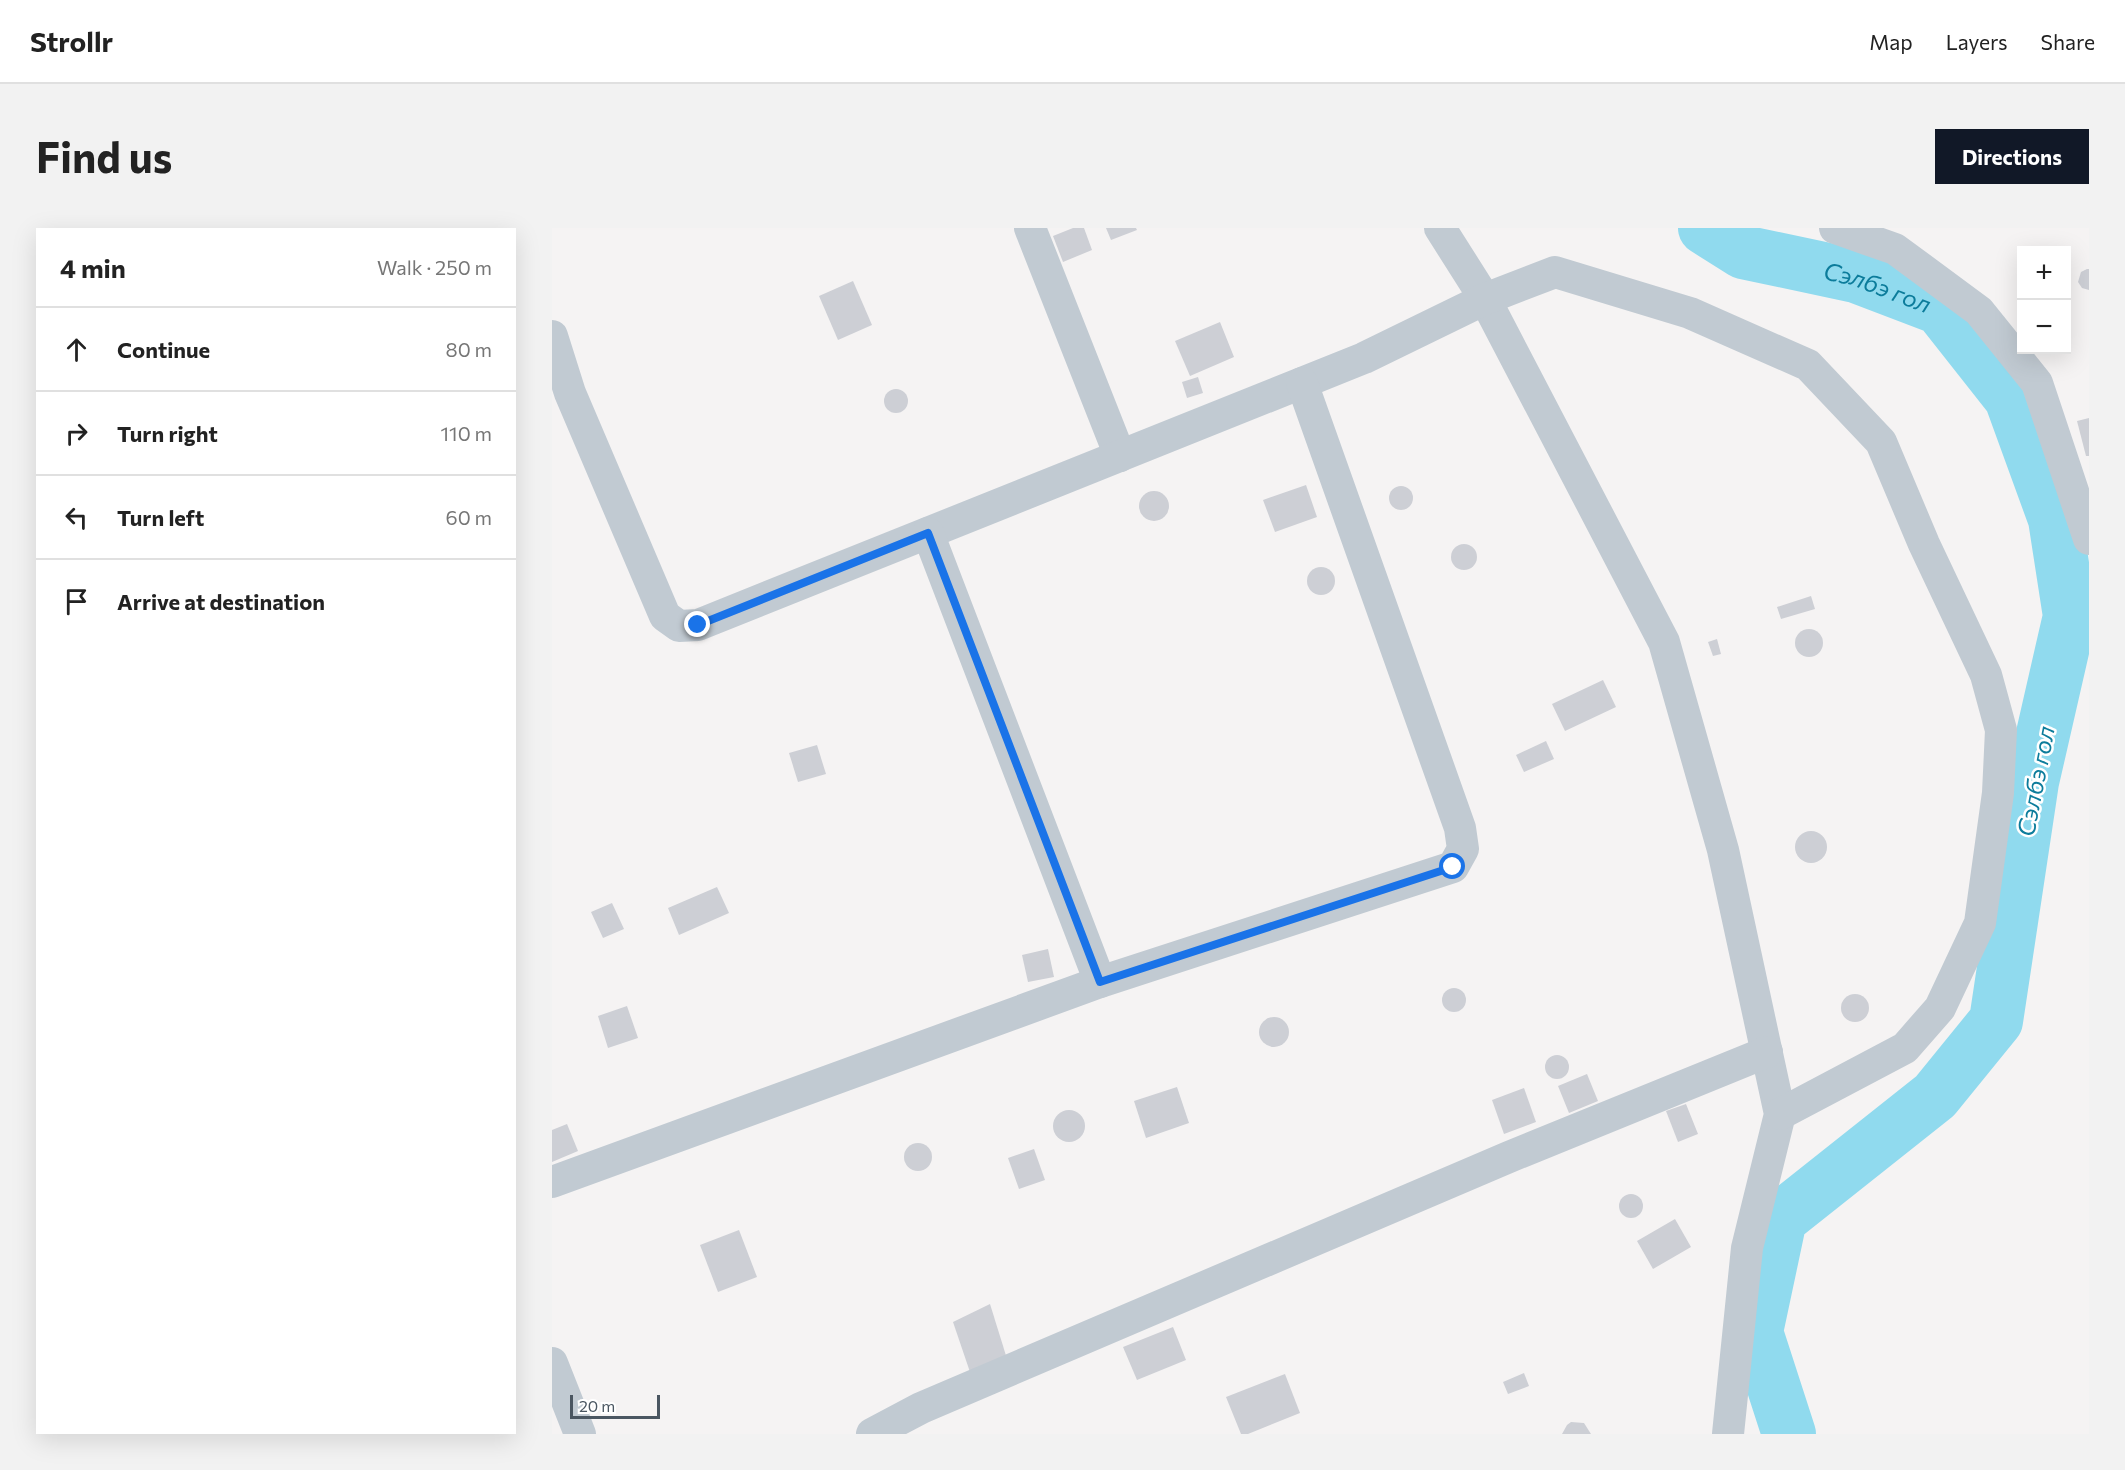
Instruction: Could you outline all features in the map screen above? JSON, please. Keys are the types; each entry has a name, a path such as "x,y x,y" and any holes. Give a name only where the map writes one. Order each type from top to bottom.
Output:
{"street":[{"path":"1030,228 1120,456"},
{"path":"1440,228 1485,298 1664,642 1723,850 1780,1114 1746,1248 1728,1434"},
{"path":"1839,229 1895,249 1979,311 2037,383 2089,539"},
{"path":"552,336 561,396 665,616 679,626 698,625 1364,358 1485,298 1555,272 1690,313 1808,365 1881,442 1924,544 1986,675 2001,730 1998,793 1980,923 1940,1008 1905,1048 1780,1114"},
{"path":"552,1182 1100,982 1453,867 1463,849 1460,828 1302,383"},
{"path":"928,533 1100,982"},
{"path":"872,1434 921,1408 1509,1157 1767,1052"},
{"path":"552,1363 580,1434"}],"building":[{"path":"1073,228 1084,228 1092,250 1063,262 1053,236"},
{"path":"1106,228 1136,228 1137,230 1111,240"},
{"path":"2089,269 2089,290 2082,288 2078,282 2081,272"},
{"path":"853,281 872,325 838,340 819,296"},
{"path":"1220,322 1234,357 1190,376 1175,341"},
{"path":"1198,377 1203,393 1187,398 1182,382"},
{"path":"896,389 904,393 908,401 904,409 896,413 888,409 884,401 888,393"},
{"path":"2089,418 2089,456 2086,456 2077,421"},
{"path":"1306,485 1317,517 1275,532 1263,500"},
{"path":"1401,486 1410,489 1413,498 1410,507 1401,510 1392,507 1389,498 1392,489"},
{"path":"1154,491 1165,495 1169,506 1165,517 1154,521 1143,517 1139,506 1143,495"},
{"path":"1464,544 1473,548 1477,557 1473,566 1464,570 1455,566 1451,557 1455,548"},
{"path":"1321,567 1331,571 1335,581 1331,591 1321,595 1311,591 1307,581 1311,571"},
{"path":"1811,596 1815,609 1781,619 1777,607"},
{"path":"1809,629 1819,633 1823,643 1819,653 1809,657 1799,653 1795,643 1799,633"},
{"path":"1717,639 1721,654 1713,656 1708,642"},
{"path":"1603,680 1616,707 1565,731 1552,704"},
{"path":"1546,741 1554,759 1524,772 1516,755"},
{"path":"817,745 826,774 798,782 789,753"},
{"path":"1811,831 1822,836 1827,847 1822,858 1811,863 1800,858 1795,847 1800,836"},
{"path":"717,887 729,913 679,935 668,908"},
{"path":"612,903 624,929 603,938 591,912"},
{"path":"1048,949 1054,977 1028,982 1022,955"},
{"path":"1454,988 1462,992 1466,1000 1462,1008 1454,1012 1446,1008 1442,1000 1446,992"},
{"path":"1855,994 1865,998 1869,1008 1865,1018 1855,1022 1845,1018 1841,1008 1845,998"},
{"path":"627,1006 638,1038 608,1048 598,1016"},
{"path":"1274,1017 1285,1021 1289,1032 1285,1043 1274,1047 1263,1043 1259,1032 1263,1021"},
{"path":"1557,1055 1562,1056 1568,1062 1568,1072 1562,1078 1557,1079 1552,1078 1546,1072 1545,1067 1546,1062 1552,1056"},
{"path":"1587,1074 1598,1101 1569,1113 1558,1086"},
{"path":"1177,1087 1189,1123 1146,1138 1134,1101"},
{"path":"1524,1088 1536,1122 1504,1134 1492,1100"},
{"path":"1686,1104 1698,1134 1678,1142 1666,1111"},
{"path":"1069,1110 1080,1115 1085,1126 1080,1137 1069,1142 1058,1137 1053,1126 1058,1115"},
{"path":"567,1124 578,1151 552,1162 552,1130"},
{"path":"918,1143 928,1147 932,1157 928,1167 918,1171 908,1167 904,1157 908,1147"},
{"path":"1034,1149 1045,1180 1019,1189 1008,1158"},
{"path":"1626,1194 1636,1194 1643,1201 1643,1211 1636,1218 1626,1218 1619,1211 1619,1201"},
{"path":"1675,1219 1691,1247 1653,1269 1637,1241"},
{"path":"739,1230 757,1277 718,1292 700,1245"},
{"path":"990,1304 1008,1362 971,1375 953,1322"},
{"path":"1173,1327 1186,1360 1137,1380 1123,1347"},
{"path":"1524,1373 1529,1386 1508,1394 1503,1382"},
{"path":"1285,1374 1300,1413 1248,1434 1241,1434 1226,1397"},
{"path":"1571,1422 1584,1423 1591,1434 1562,1434"}],"waterway":[{"name":"Сэлбэ гол","path":"1705,228 1743,252 1856,276 1940,308 2011,398 2055,519 2070,616 2032,782 1996,1021 1935,1096 1780,1219 1756,1332 1789,1434"}],"route":[{"path":"698,625 928,533 1100,982 1453,867"}]}
